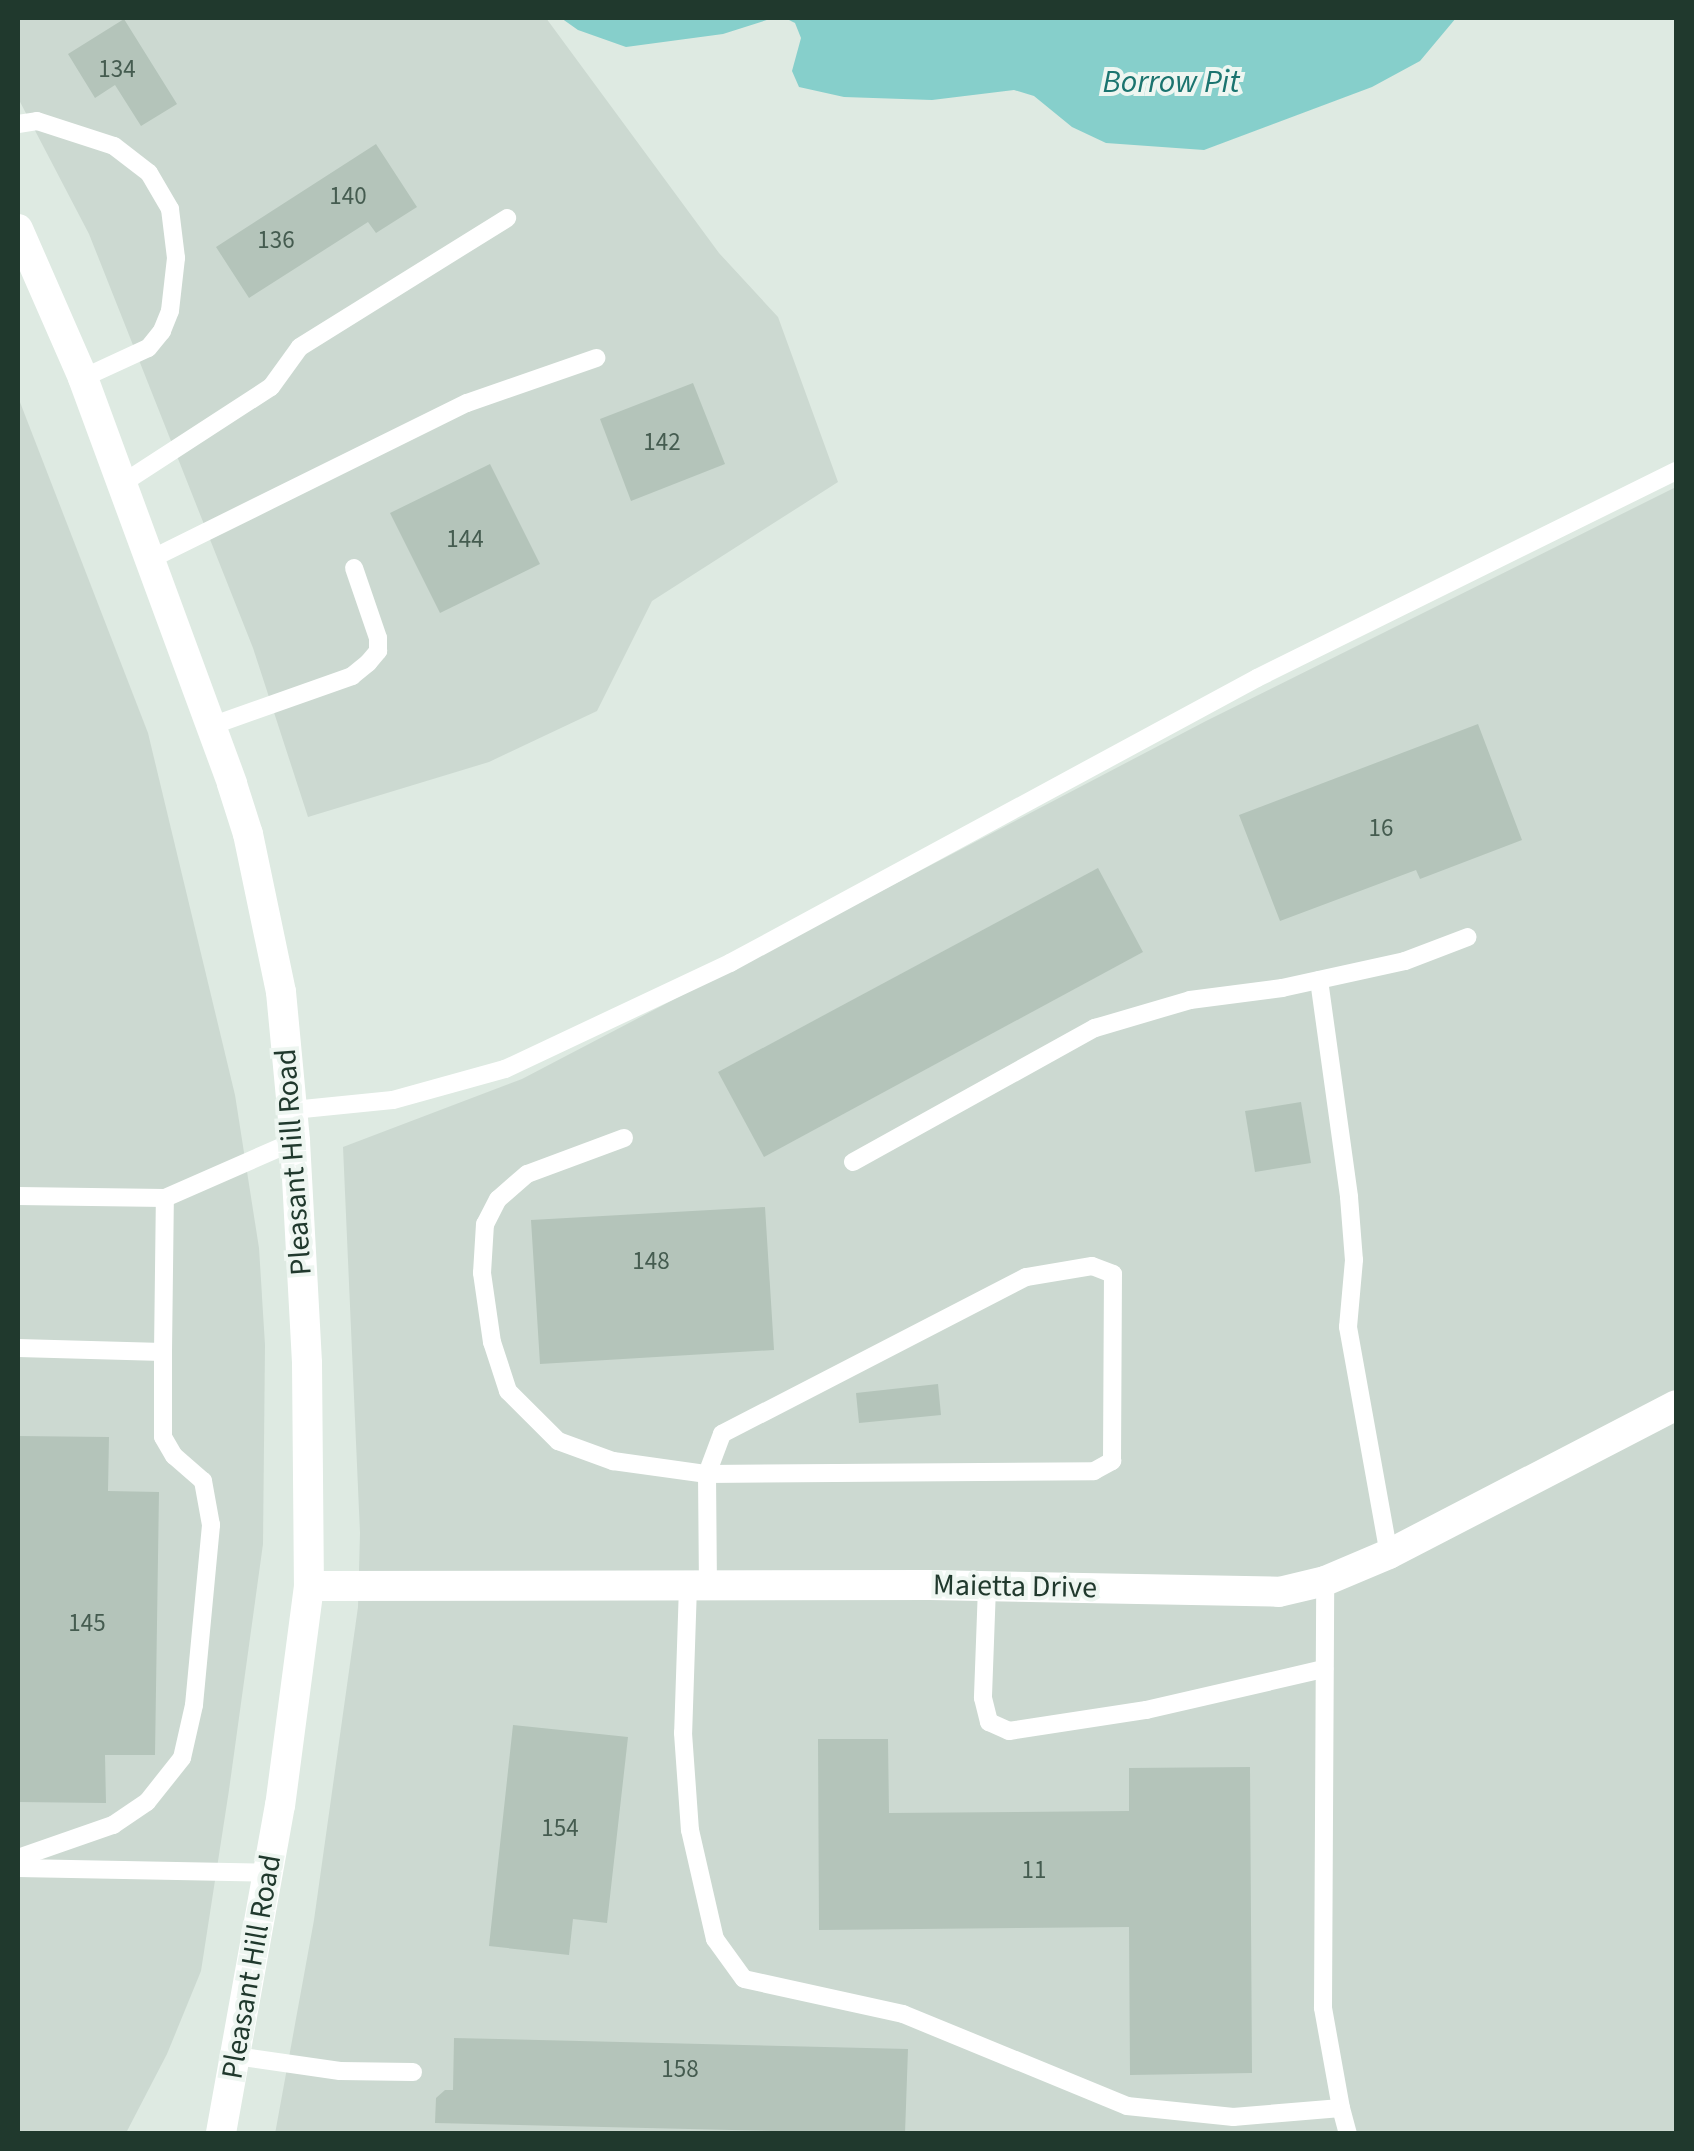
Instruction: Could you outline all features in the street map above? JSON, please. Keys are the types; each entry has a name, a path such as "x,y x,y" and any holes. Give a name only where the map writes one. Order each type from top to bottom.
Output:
{"street":[{"name":"Pleasant Hill Road","path":"18,229 83,378 212,726 248,834 281,992 295,1141 310,1450 310,1586 269,1873 221,2134"},
{"name":"Maietta Drive","path":"310,1586 987,1587 1279,1592 1325,1581 1388,1554 1676,1404"}],"lane":[{"path":"18,124 37,121 114,146 149,173 170,209 176,258 170,311 162,331 148,348 83,378"},
{"path":"123,483 271,387 300,347 507,218"},
{"path":"151,559 467,403 596,358"},
{"path":"292,1110 393,1100 505,1069 730,963 1257,678 1676,471"},
{"path":"212,726 352,676 368,663 378,651 378,638 354,568"},
{"path":"853,1162 1094,1028 1190,1000 1319,980 1405,961 1468,938"},
{"path":"1319,980 1350,1197 1354,1260 1348,1327 1388,1554"},
{"path":"624,1138 527,1174 498,1199 486,1224 482,1273 492,1342 508,1392 558,1441 613,1462 707,1474 1094,1471 1112,1461 1114,1274 1092,1266 1026,1277 722,1434 707,1474 683,1733 690,1830 715,1939 744,1979 903,2014 1127,2106 1234,2117 1341,2108"},
{"path":"18,1196 165,1198 295,1141"},
{"path":"18,1858 113,1824 147,1802 182,1758 194,1705 211,1525 202,1481 174,1456 163,1436 165,1198"},
{"path":"18,1348 163,1352"},
{"path":"1325,1581 1324,2008 1348,2134"},
{"path":"987,1587 983,1698 990,1722 1009,1731 1146,1710 1324,1670"},
{"path":"18,1868 269,1873"},
{"path":"236,2056 340,2071 413,2072"}],"shaded area":[{"path":"18,18 546,18 719,253 778,317 838,482 652,601 597,711 489,762 308,817 253,648 89,234 18,98"},
{"path":"18,397 148,733 235,1095 259,1248 265,1345 263,1544 229,1790 201,1971 167,2054 126,2133 18,2133"},
{"path":"1676,487 1676,2133 275,2134 314,1920 358,1607 360,1533 343,1147 522,1079 1206,721"}],"water":[{"path":"561,18 773,18 723,34 626,47 578,30"},
{"name":"Borrow Pit","path":"785,18 1456,18 1420,61 1372,87 1204,150 1106,143 1072,127 1034,96 1014,90 932,100 844,97 799,87 792,71 801,38 795,23"}],"building":[{"path":"124,19 177,104 141,126 115,85 95,98 68,54"},
{"path":"376,144 417,207 376,233 368,222 249,298 216,247"},
{"path":"693,383 725,464 631,501 600,419"},
{"path":"490,464 540,564 440,613 390,513"},
{"path":"1478,724 1522,840 1420,879 1416,870 1280,921 1239,815"},
{"path":"1098,868 1143,952 764,1157 718,1072"},
{"path":"1301,1102 1311,1163 1255,1172 1245,1111"},
{"path":"765,1207 774,1350 540,1364 531,1220"},
{"path":"938,1384 941,1415 859,1423 856,1393"},
{"path":"18,1436 109,1437 108,1491 159,1492 155,1755 105,1755 106,1803 18,1802"},
{"path":"513,1725 628,1737 607,1923 573,1919 569,1955 489,1946"},
{"path":"818,1739 888,1739 889,1813 1129,1811 1129,1768 1250,1767 1252,2073 1130,2075 1129,1927 819,1930"},
{"path":"454,2038 908,2049 905,2134 435,2123 436,2098 445,2090 453,2090"}]}
